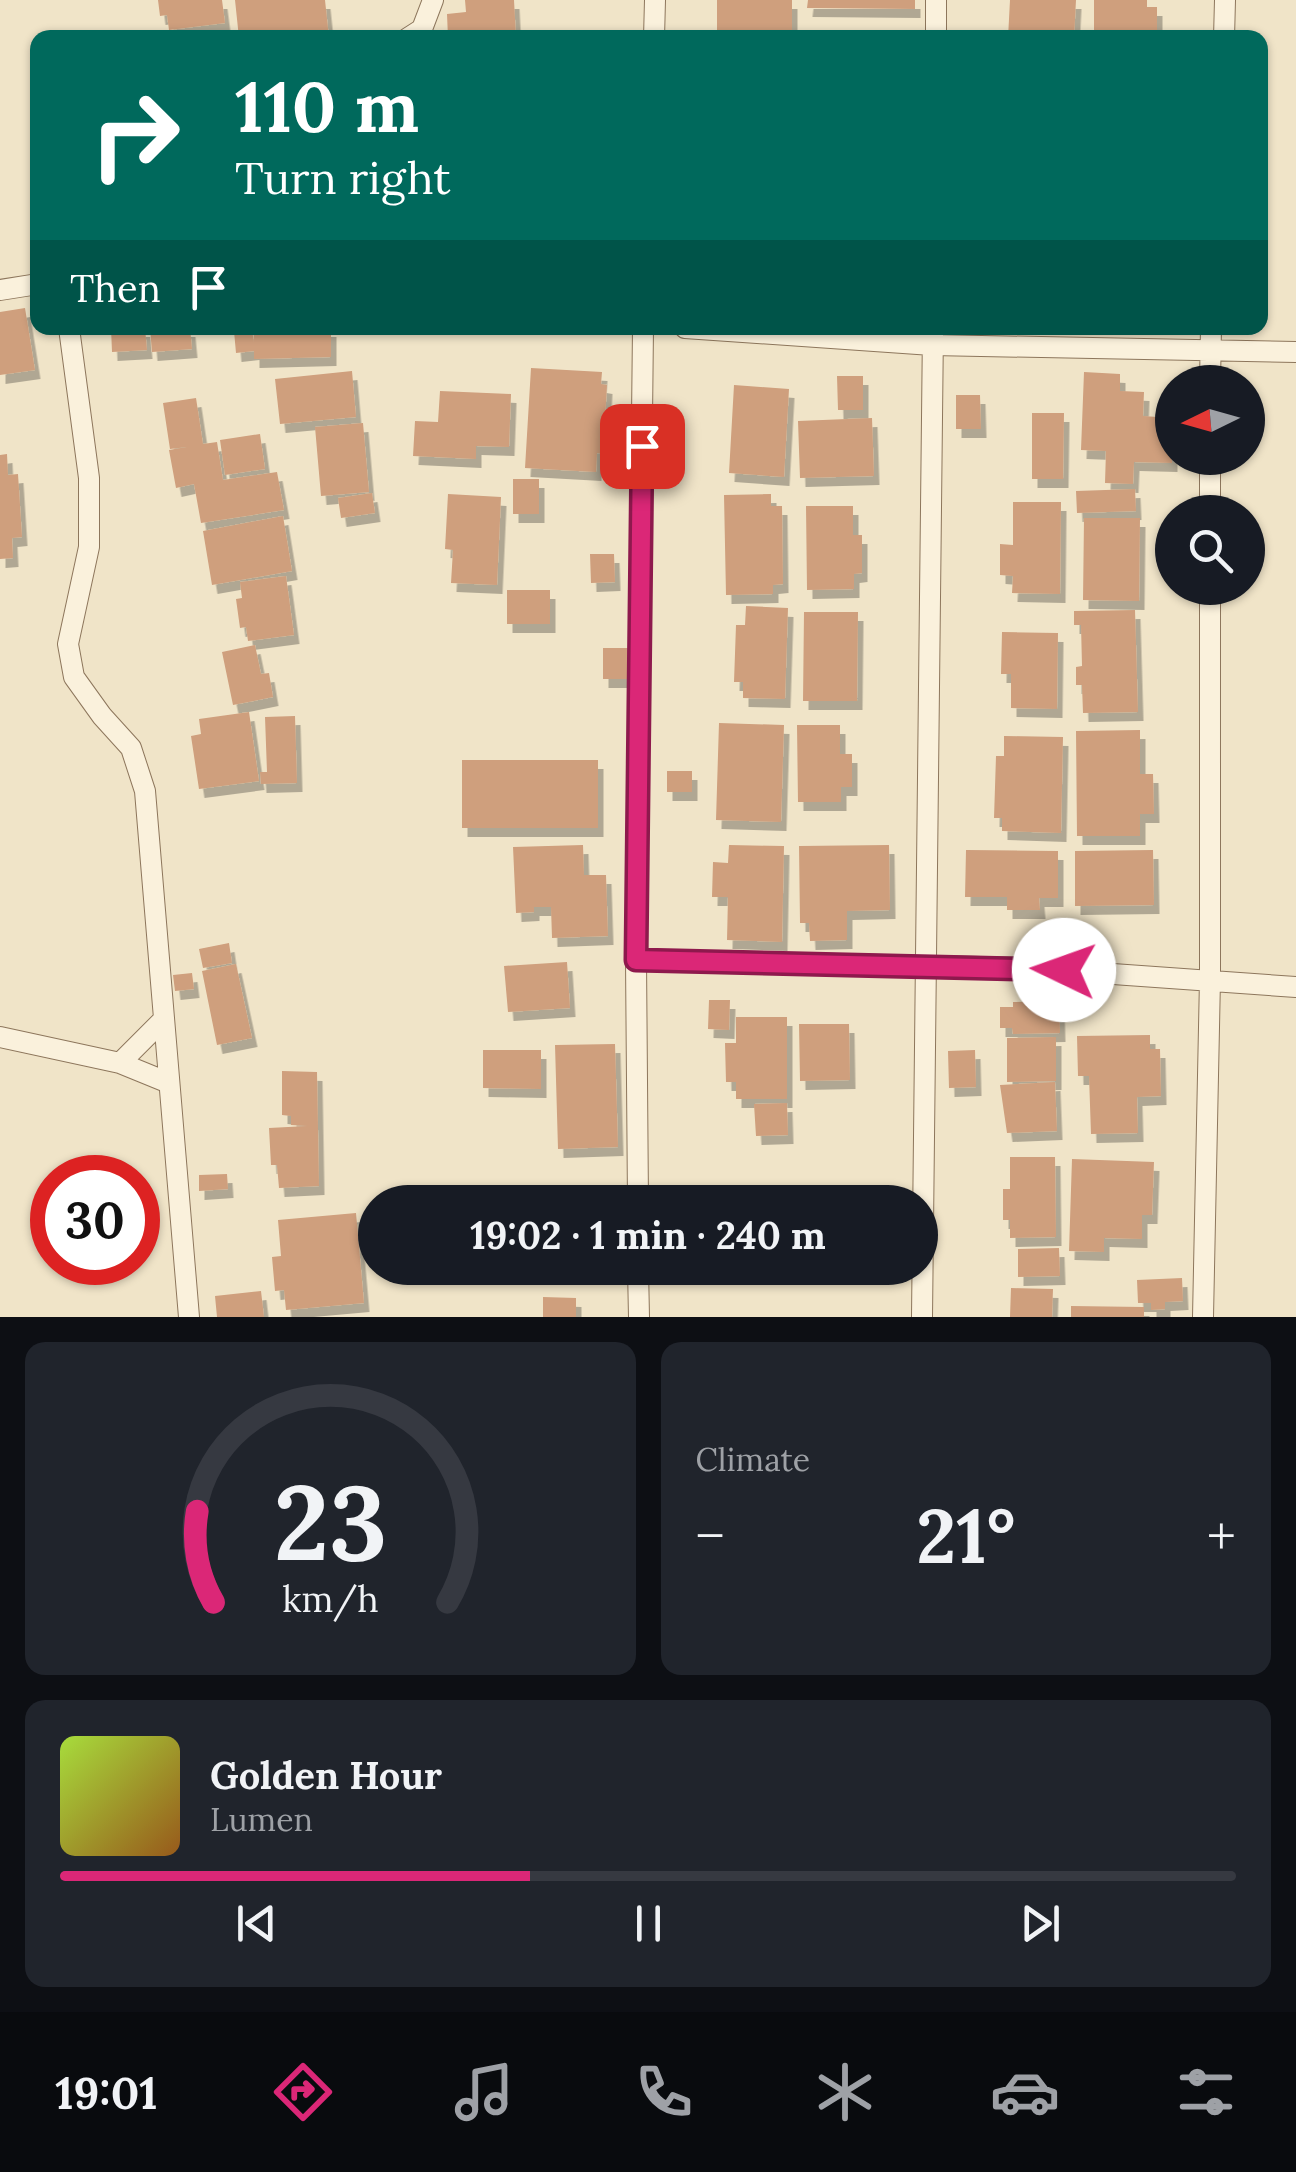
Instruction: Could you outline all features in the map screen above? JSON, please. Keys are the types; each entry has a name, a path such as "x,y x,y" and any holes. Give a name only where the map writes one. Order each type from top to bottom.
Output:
{"street":[{"path":"420,30 433,0"},
{"path":"654,30 656,0"},
{"path":"936,0 936,30"},
{"path":"1224,30 1225,0"},
{"path":"0,290 30,285"},
{"path":"69,335 89,478 89,547 68,644 74,677 131,748 145,792 189,1317"},
{"path":"638,1185 636,960 643,335"},
{"path":"902,335 1296,352"},
{"path":"1210,365 1211,335"},
{"path":"922,1317 933,336"},
{"path":"1203,1317 1210,979 1210,605"},
{"path":"636,960 1028,968 1296,987"},
{"path":"120,1063 163,1020"},
{"path":"0,1037 120,1063 169,1083"},
{"path":"638,1285 639,1317"}],"building":[{"path":"158,0 222,0 225,23 169,30 167,15 160,16"},
{"path":"235,0 325,0 328,30 238,30"},
{"path":"465,0 514,0 516,30 448,30 447,14 466,12"},
{"path":"717,0 792,0 792,30 717,30"},
{"path":"808,0 915,0 915,9 807,8"},
{"path":"1010,0 1076,0 1074,30 1008,30"},
{"path":"1094,0 1147,0 1147,7 1157,7 1157,30 1094,30"},
{"path":"25,308 35,370 0,375 0,312"},
{"path":"111,335 146,335 147,350 112,352"},
{"path":"151,335 191,335 192,349 152,352"},
{"path":"234,335 253,335 254,342 254,335 331,335 331,357 254,359 254,351 236,353"},
{"path":"531,368 602,372 601,384 607,385 603,454 597,453 596,472 525,468"},
{"path":"352,371 356,417 280,424 275,379"},
{"path":"1084,372 1120,374 1120,391 1144,392 1143,416 1155,417 1155,463 1134,462 1133,484 1105,483 1106,451 1081,450"},
{"path":"837,376 863,376 863,410 838,410"},
{"path":"734,385 789,389 784,477 729,473"},
{"path":"440,391 511,394 509,447 476,446 476,459 413,456 415,421 438,422"},
{"path":"956,395 980,395 981,429 956,429"},
{"path":"196,398 203,444 217,442 223,480 277,472 284,510 201,523 194,484 176,488 169,450 187,447 170,449 163,403"},
{"path":"1032,413 1064,413 1063,479 1032,479"},
{"path":"872,418 874,476 800,478 798,421"},
{"path":"363,423 369,492 321,496 315,427"},
{"path":"260,434 265,469 225,475 220,440"},
{"path":"7,454 8,475 18,474 22,537 12,538 13,558 0,559 0,455"},
{"path":"513,479 539,479 539,514 513,514"},
{"path":"1135,489 1136,511 1077,513 1076,491"},
{"path":"372,493 375,513 341,518 338,498"},
{"path":"448,494 501,497 497,585 451,583 453,550 445,549"},
{"path":"771,494 771,506 782,506 783,584 773,585 773,594 726,595 724,495"},
{"path":"1013,502 1061,502 1060,594 1012,593 1013,576 1000,575 1000,544 1013,545"},
{"path":"806,506 853,506 853,535 862,535 862,573 854,574 854,589 807,590"},
{"path":"283,516 292,571 212,585 203,531"},
{"path":"1084,518 1140,518 1139,601 1083,600"},
{"path":"590,554 614,554 615,582 591,583"},
{"path":"286,576 294,635 248,641 246,627 240,628 236,599 242,598 240,582"},
{"path":"507,590 550,590 550,624 507,624"},
{"path":"746,606 788,608 785,699 743,698 743,682 734,682 736,625 745,625"},
{"path":"1135,610 1138,712 1083,713 1082,685 1076,685 1076,667 1082,666 1081,625 1074,625 1074,611"},
{"path":"804,612 858,612 857,701 803,701"},
{"path":"1002,632 1058,633 1057,709 1011,708 1011,674 1001,674"},
{"path":"255,645 261,674 269,673 273,697 233,705 222,652"},
{"path":"603,648 628,648 628,679 603,679"},
{"path":"249,712 259,781 199,789 191,736 201,734 199,719"},
{"path":"295,716 297,783 261,784 260,772 267,772 265,717"},
{"path":"719,723 784,725 781,822 716,820"},
{"path":"797,725 840,725 840,754 852,754 852,787 841,787 841,802 798,802"},
{"path":"1140,730 1140,774 1153,774 1154,814 1140,814 1140,836 1077,836 1076,731"},
{"path":"1004,736 1063,737 1061,833 1002,831 1002,818 994,818 996,756 1004,756"},
{"path":"462,760 598,760 598,828 462,828"},
{"path":"667,771 692,771 692,792 667,792"},
{"path":"583,845 584,875 606,875 608,936 552,938 551,907 516,913 513,847"},
{"path":"729,845 784,846 782,942 727,940 728,897 712,897 713,862 728,863"},
{"path":"889,845 890,910 847,911 847,940 810,941 809,923 800,923 799,846"},
{"path":"966,850 1058,851 1058,898 1039,898 1040,910 1007,910 1007,897 965,897"},
{"path":"1153,850 1154,905 1075,906 1075,851"},
{"path":"229,943 232,963 203,968 199,949"},
{"path":"567,962 570,1008 508,1012 504,966"},
{"path":"236,964 252,1038 217,1045 202,971"},
{"path":"192,973 194,989 175,991 173,975"},
{"path":"709,1000 730,1000 729,1030 708,1029"},
{"path":"1059,1001 1060,1033 1013,1034 1012,1028 1000,1028 1000,1007 1013,1007 1013,1002"},
{"path":"736,1017 787,1017 787,1099 736,1099 736,1082 726,1082 725,1043 736,1043"},
{"path":"799,1024 849,1024 850,1080 800,1081"},
{"path":"1150,1035 1150,1049 1160,1049 1161,1096 1137,1097 1138,1133 1091,1134 1089,1076 1078,1076 1077,1036"},
{"path":"1056,1037 1056,1081 1007,1082 1007,1038"},
{"path":"615,1044 618,1147 558,1149 555,1045"},
{"path":"483,1050 541,1050 541,1089 483,1088"},
{"path":"975,1050 976,1087 949,1088 948,1051"},
{"path":"282,1071 317,1072 319,1186 279,1188 277,1165 271,1165 269,1128 307,1126 291,1125 291,1116 282,1115"},
{"path":"1055,1082 1057,1131 1007,1133 1000,1085"},
{"path":"787,1103 788,1135 756,1136 754,1104"},
{"path":"1010,1157 1055,1157 1056,1237 1010,1238 1010,1220 1003,1220 1003,1189 1010,1189"},
{"path":"1072,1159 1154,1162 1152,1215 1142,1215 1142,1239 1104,1238 1104,1252 1069,1251"},
{"path":"227,1174 228,1189 199,1191 199,1175"},
{"path":"356,1213 358,1285 362,1285 364,1303 286,1310 284,1290 275,1291 272,1257 281,1256 278,1220"},
{"path":"1059,1248 1060,1276 1018,1277 1018,1249"},
{"path":"1182,1278 1183,1301 1165,1302 1165,1309 1151,1310 1151,1303 1138,1303 1137,1280"},
{"path":"1011,1288 1053,1289 1052,1317 1010,1317"},
{"path":"261,1291 264,1317 217,1317 215,1296"},
{"path":"543,1297 576,1298 576,1317 543,1317"},
{"path":"1071,1306 1144,1307 1144,1317 1071,1317"}],"route":[{"path":"642,446 636,960 1064,970"}]}
